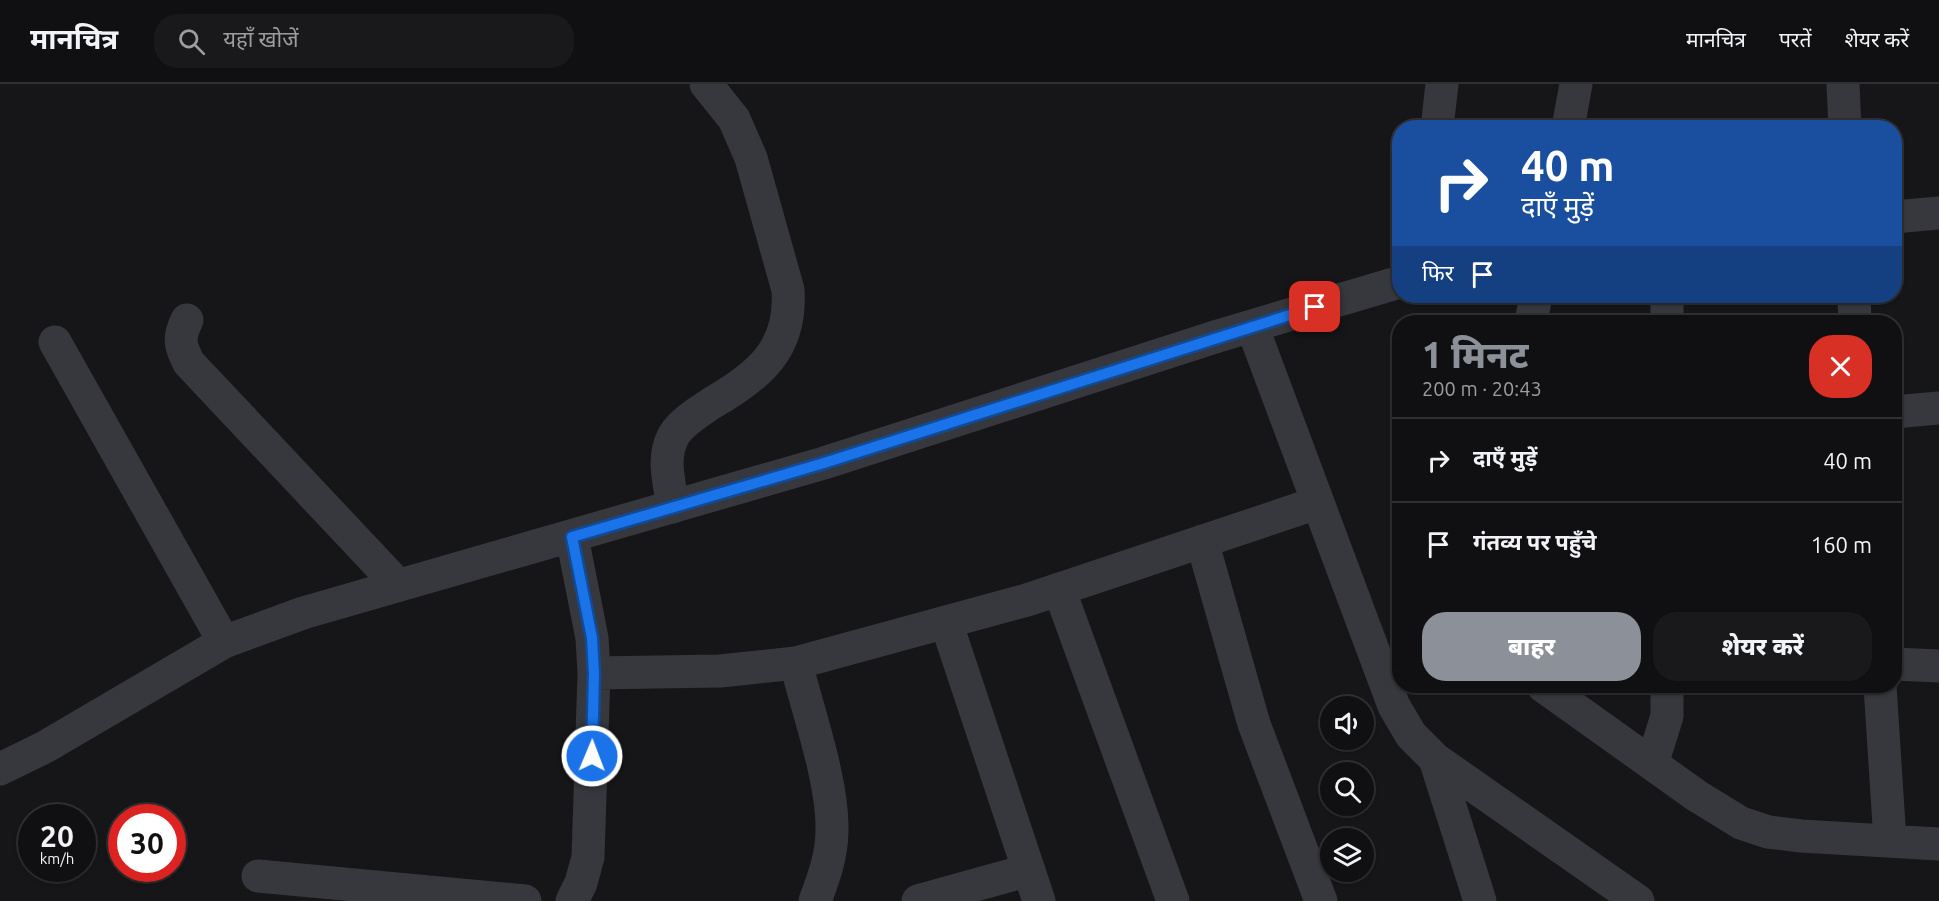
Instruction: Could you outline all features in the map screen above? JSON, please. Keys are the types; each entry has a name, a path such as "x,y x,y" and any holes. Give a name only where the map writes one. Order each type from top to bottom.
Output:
{"street":[{"path":"673,507 667,459 672,439 699,412 756,375 771,358 781,339 789,313 788,290 751,158 734,119 706,84"},
{"path":"1438,120 1442,84"},
{"path":"1569,120 1576,84"},
{"path":"1843,84 1845,120"},
{"path":"1902,216 1939,213"},
{"path":"0,769 45,747 224,642 303,613 824,463 1252,326 1392,284"},
{"path":"187,320 180,333 179,345 189,363 398,585"},
{"path":"1252,326 1395,706 1412,735 1435,759 1638,901"},
{"path":"55,342 224,642"},
{"path":"1902,411 1939,408"},
{"path":"594,673 720,671 796,663 1059,589 1317,503"},
{"path":"572,537 592,638 594,673 588,857 581,883 572,901"},
{"path":"1202,542 1254,724 1321,901"},
{"path":"1059,589 1173,901"},
{"path":"946,622 1039,901"},
{"path":"796,663 826,781 832,828 829,861 815,901"},
{"path":"1902,664 1939,666"},
{"path":"1553,693 1697,796 1741,823 1768,832 1801,836 1939,844"},
{"path":"1652,764 1667,716 1667,693"},
{"path":"1880,693 1890,841"},
{"path":"1435,759 1480,901"},
{"path":"918,901 1029,870"},
{"path":"258,876 316,892 525,901"}],"route":[{"path":"592,756 594,673 592,638 572,537 824,463 1315,307"}]}
